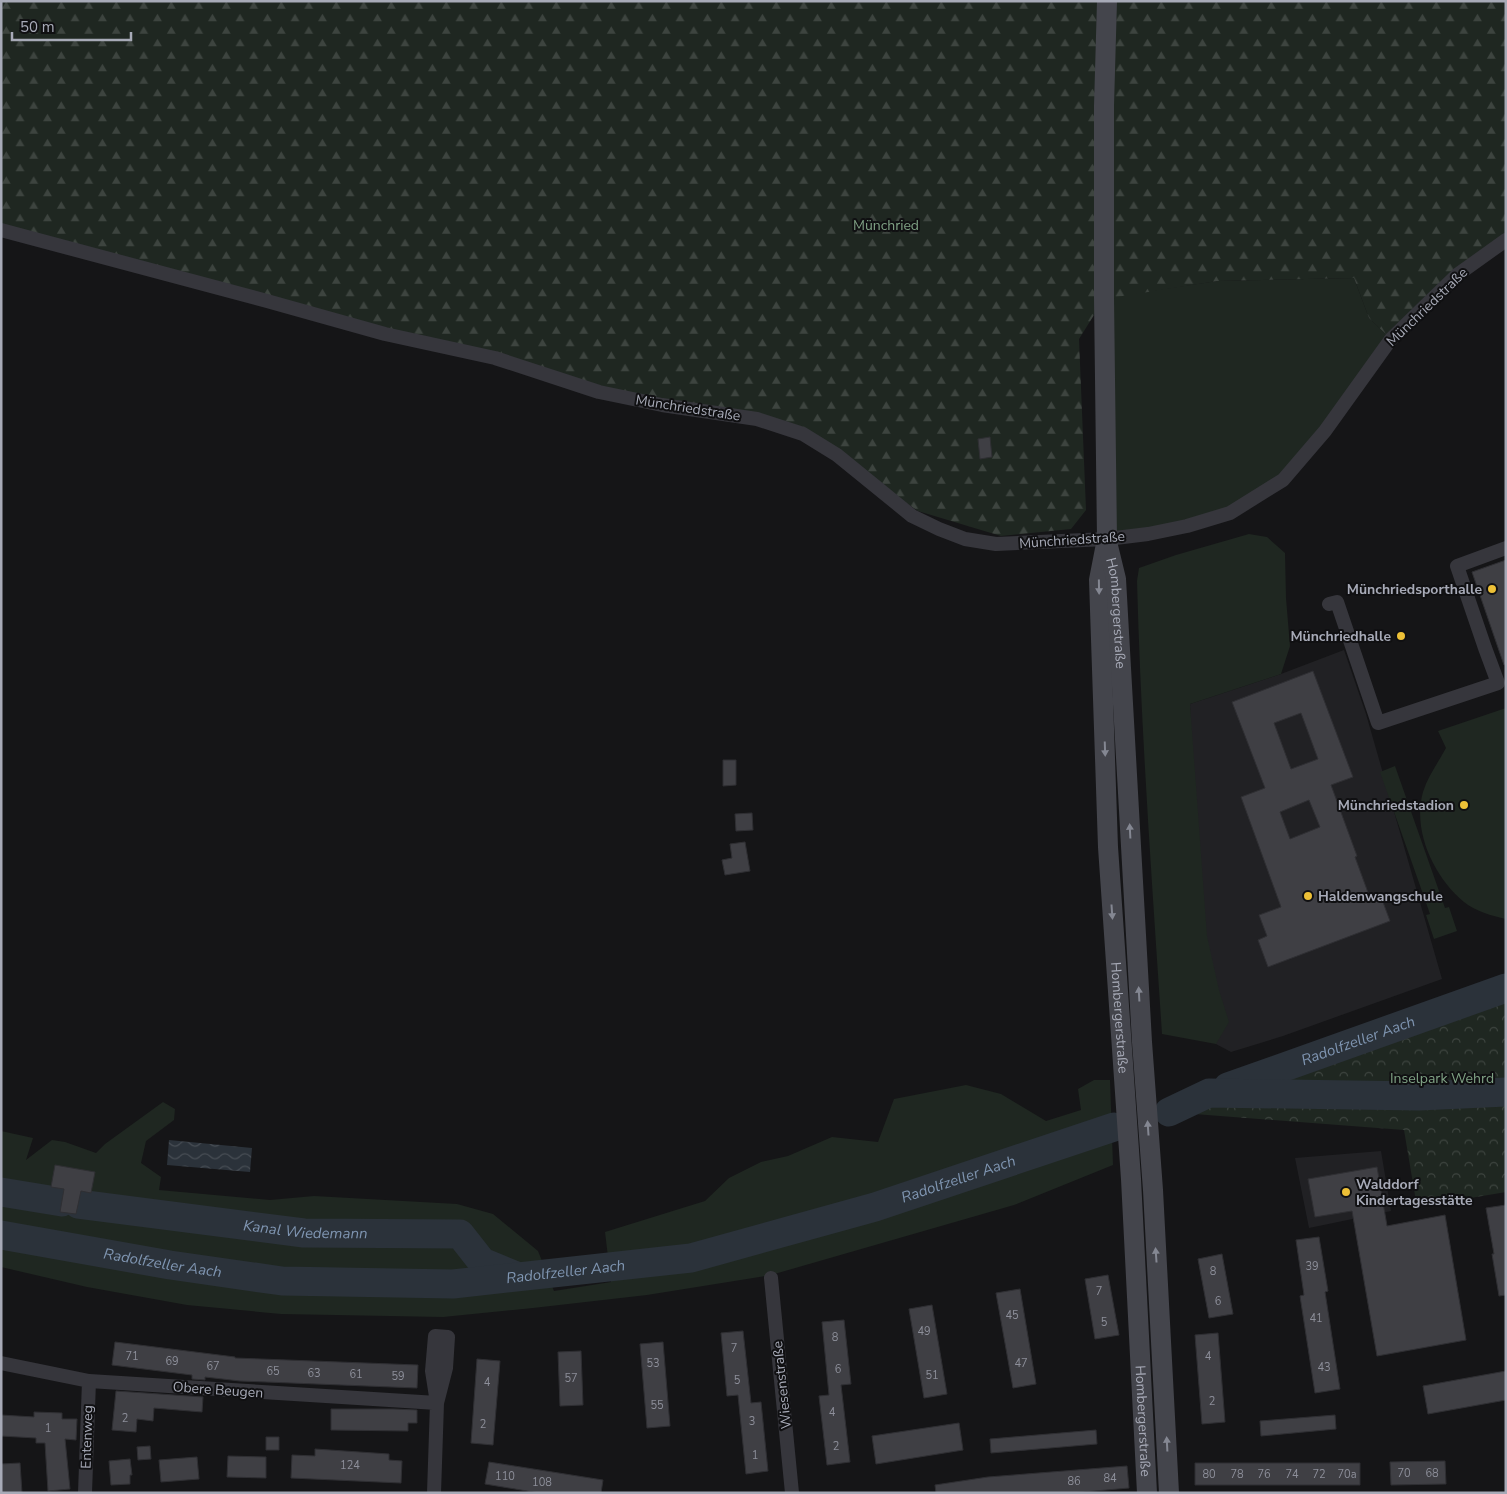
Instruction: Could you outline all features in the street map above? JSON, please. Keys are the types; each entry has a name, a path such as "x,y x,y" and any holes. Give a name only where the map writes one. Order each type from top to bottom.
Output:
{"main road":[{"path":"1106,539 1104,106 1107,1"},
{"name":"Hombergerstraße","path":"1106,539 1116,579 1169,1493"},
{"name":"Hombergerstraße","path":"1106,539 1099,580 1108,848 1131,1179 1147,1493"}],"street":[{"name":"Münchriedstraße","path":"1,230 385,334 495,358 599,392 662,405 758,419 803,434 837,455 912,516 938,529 965,539 996,544 1106,539 1148,534 1187,526 1230,513 1283,480 1325,431 1391,339 1457,275 1506,240"},
{"path":"1329,604 1336,602 1378,723 1498,683 1457,566 1506,548"},
{"name":"Wiesenstraße","path":"771,1278 792,1493"},
{"name":"Obere Beugen","path":"1,1363 89,1382 437,1403 434,1493"},
{"name":"Entenweg","path":"85,1493 89,1382"}],"shaded area":[{"name":"Haldenwangschule","path":"1344,650 1366,714 1442,979 1283,1036 1231,1052 1216,1044 1196,962 1190,704 1281,674"},
{"path":"1381,1151 1391,1211 1309,1228 1295,1158"}],"green space":[{"name":"Münchried","path":"1,1 1506,1 1506,240 1391,339 1369,318 1354,278 1217,281 1104,299 1079,339 1086,510 1071,529 1001,536 918,511 803,432 661,402 1,227"},
{"path":"1354,278 1369,318 1391,339 1283,480 1230,513 1107,539 1104,298 1217,281"},
{"path":"1249,534 1267,537 1285,553 1290,646 1281,674 1190,704 1207,936 1219,990 1229,1022 1216,1044 1162,1034 1144,751 1137,581 1139,568"},
{"name":"Münchriedstadion","path":"1506,708 1506,919 1484,913 1468,905 1443,880 1428,852 1423,837 1420,807 1425,786 1446,748 1438,731"},
{"path":"1395,766 1445,908 1449,907 1457,931 1434,939 1426,915 1430,914 1380,772"},
{"name":"Inselpark Wehrd","path":"1506,988 1506,1192 1417,1207 1404,1130 1169,1112 1209,1093"},
{"path":"1094,1080 1110,1080 1113,1165 1014,1205 771,1275 647,1295 443,1317 281,1314 187,1305 87,1287 1,1267 1,1131 33,1138 26,1160 52,1140 65,1142 96,1153 105,1144 163,1102 175,1109 174,1120 146,1141 141,1163 161,1177 159,1190 270,1200 314,1196 457,1204 493,1214 538,1251 554,1291 611,1282 605,1232 705,1201 729,1178 761,1162 788,1156 832,1137 878,1142 894,1099 966,1085 1001,1094 1046,1121 1081,1110 1078,1089"}],"water":[{"path":"169,1140 252,1148 250,1172 167,1165"}],"building":[{"path":"990,437 992,457 980,459 978,439"},
{"name":"Münchriedsporthalle","path":"1506,560 1506,664 1504,665 1472,572"},
{"path":"1313,671 1353,777 1331,785 1370,898 1380,894 1390,921 1268,967 1258,940 1267,936 1259,915 1281,907 1241,797 1265,788 1232,702","holes":["1301,713 1318,759 1291,769 1274,723","1309,800 1320,827 1290,839 1280,812"]},
{"path":"723,760 736,760 736,785 723,786"},
{"path":"752,813 753,830 736,831 735,814"},
{"path":"745,842 750,871 725,875 722,860 732,858 730,844"},
{"path":"55,1165 95,1172 91,1193 81,1191 76,1214 60,1212 64,1189 51,1187"},
{"path":"1377,1167 1387,1226 1445,1215 1466,1340 1377,1356 1352,1211 1315,1217 1308,1179"},
{"path":"1506,1205 1506,1295 1499,1296 1486,1208"},
{"path":"1319,1237 1328,1291 1325,1292 1340,1389 1315,1393 1300,1296 1304,1295 1296,1240"},
{"path":"1222,1254 1233,1314 1209,1318 1198,1259"},
{"path":"1108,1275 1119,1335 1095,1339 1085,1279"},
{"path":"1020,1289 1036,1384 1013,1388 996,1293"},
{"path":"932,1305 947,1394 924,1398 909,1309"},
{"path":"844,1320 851,1384 841,1385 850,1462 827,1465 819,1396 829,1395 822,1322"},
{"path":"743,1331 751,1403 761,1402 768,1471 746,1474 738,1395 727,1396 721,1333"},
{"path":"1218,1333 1225,1422 1202,1424 1195,1335"},
{"path":"115,1342 235,1358 418,1365 417,1388 240,1381 205,1377 205,1380 192,1379 192,1375 112,1365"},
{"path":"663,1342 670,1426 647,1428 640,1344"},
{"path":"581,1351 583,1405 560,1406 558,1352"},
{"path":"477,1359 500,1361 493,1445 471,1443"},
{"path":"1506,1371 1506,1400 1428,1414 1423,1386"},
{"path":"116,1391 203,1397 202,1412 154,1408 153,1421 137,1419 136,1432 112,1430"},
{"path":"331,1409 417,1410 417,1423 408,1423 408,1431 331,1430"},
{"path":"34,1412 62,1413 62,1419 77,1419 76,1440 65,1439 70,1489 48,1491 45,1443 36,1443 36,1438 1,1436 1,1415 34,1417"},
{"path":"1335,1415 1336,1429 1261,1436 1260,1421"},
{"path":"959,1423 963,1450 876,1464 872,1436"},
{"path":"1096,1430 1097,1444 991,1453 990,1439"},
{"path":"266,1437 279,1437 279,1450 266,1450"},
{"path":"150,1446 151,1459 138,1460 137,1447"},
{"path":"315,1449 389,1454 389,1460 402,1461 401,1483 291,1478 292,1455 315,1456"},
{"path":"228,1456 266,1457 266,1478 227,1477"},
{"path":"197,1457 199,1479 161,1482 159,1460"},
{"path":"130,1459 132,1475 130,1475 130,1484 111,1485 109,1461"},
{"path":"1445,1461 1446,1484 1391,1485 1390,1462"},
{"path":"489,1462 603,1480 601,1493 539,1493 485,1484"},
{"path":"20,1463 22,1493 1,1493 1,1464"},
{"path":"1195,1463 1360,1463 1360,1485 1195,1485"},
{"path":"1127,1466 1129,1488 1072,1493 936,1493 935,1485 988,1477"}],"waterway":[{"name":"Radolfzeller Aach","path":"1228,1087 1506,988"},
{"name":"Radolfzeller Aach","path":"1169,1112 1209,1093 1419,1096 1506,1092"},
{"name":"Radolfzeller Aach","path":"1,1235 170,1265 282,1281 453,1284 691,1258 875,1207 1114,1127"},
{"name":"Kanal Wiedemann","path":"1,1192 62,1202"},
{"name":"Kanal Wiedemann","path":"78,1204 304,1233 460,1234 482,1262 516,1276"}],"place":[{"name":"Münchriedsporthalle","path":"1492,589"},
{"name":"Münchriedhalle","path":"1401,636"},
{"name":"Münchriedstadion","path":"1464,805"},
{"name":"Haldenwangschule","path":"1308,896"},
{"name":"Walddorf Kindertagesstätte","path":"1346,1192"}]}
